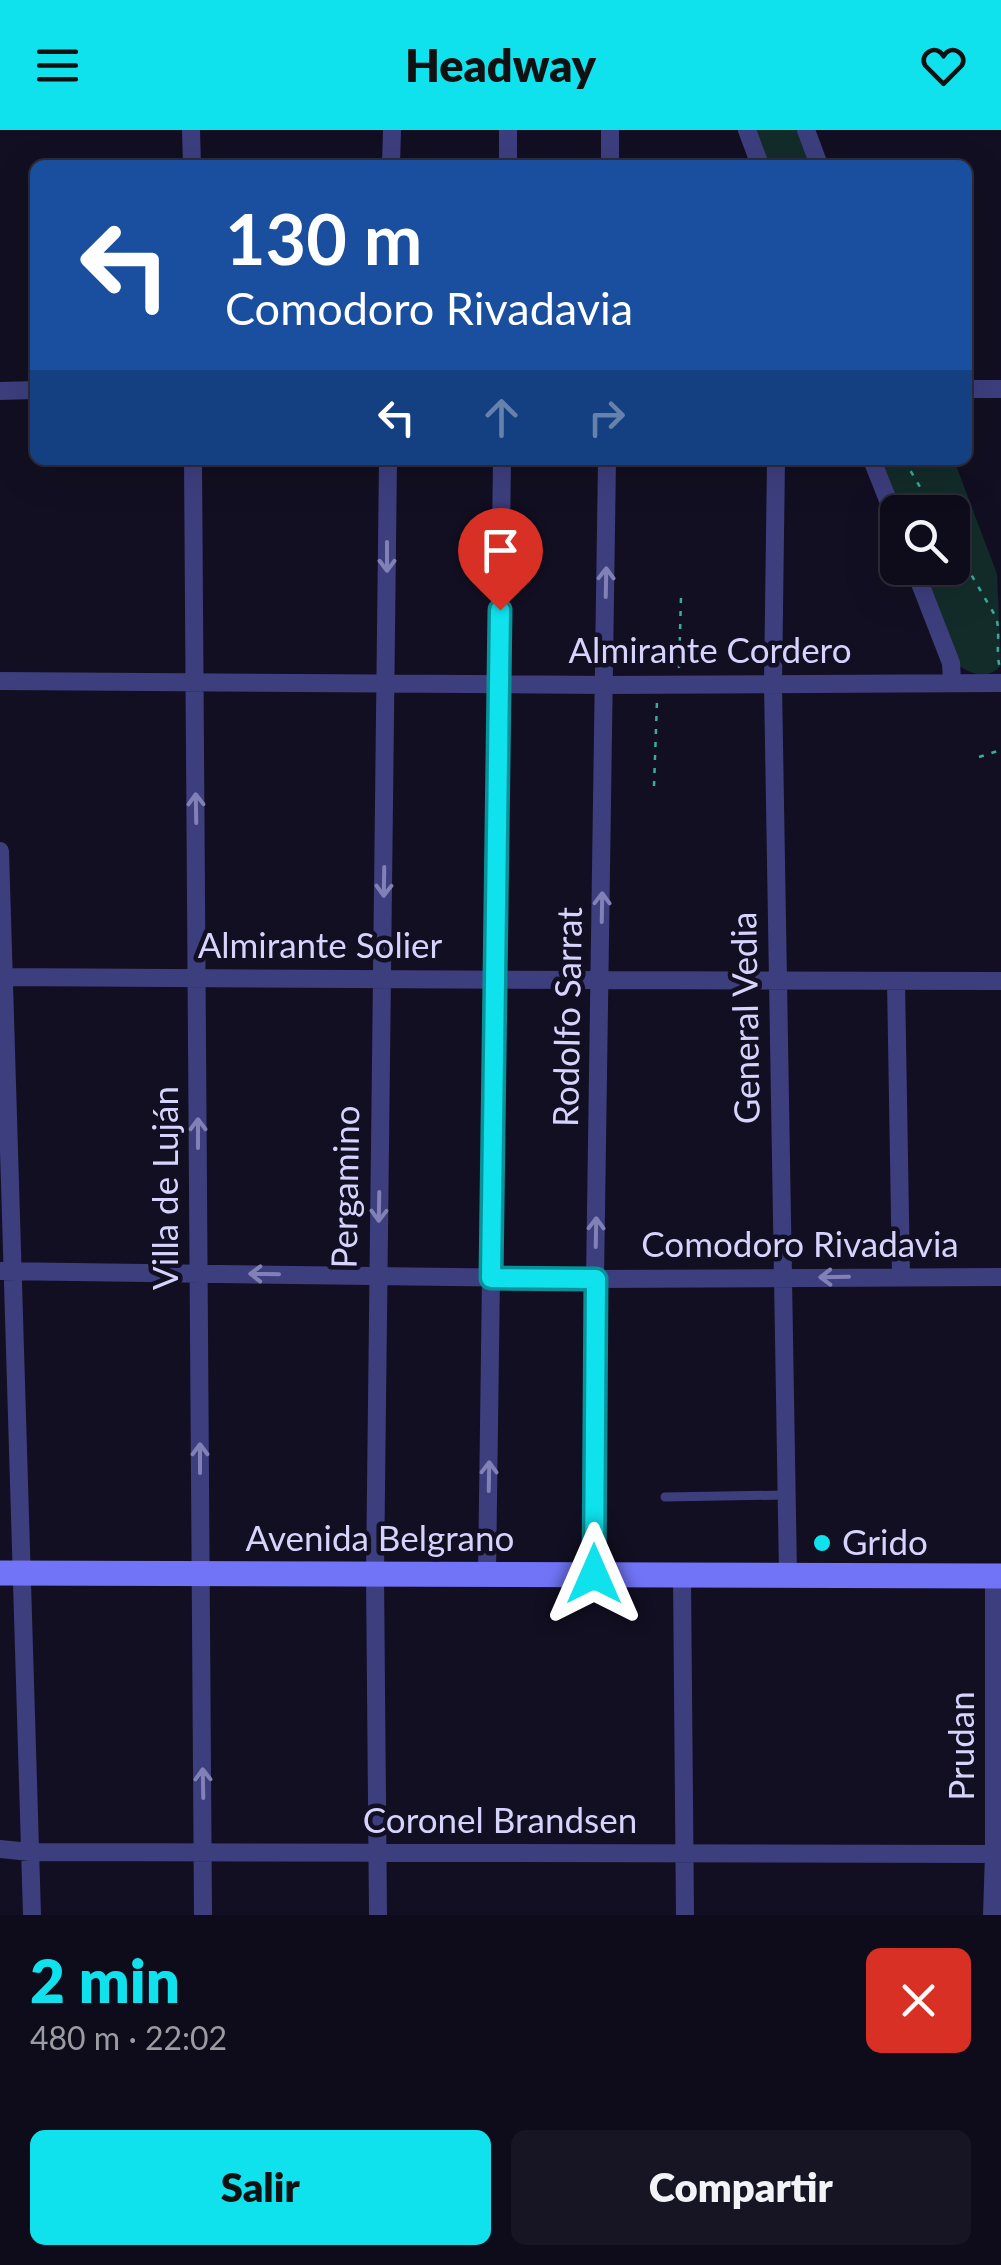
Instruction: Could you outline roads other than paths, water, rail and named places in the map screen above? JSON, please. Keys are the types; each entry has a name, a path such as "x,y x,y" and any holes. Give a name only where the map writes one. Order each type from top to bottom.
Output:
{"street":[{"path":"191,130 192,160"},
{"path":"392,130 392,160"},
{"path":"508,130 508,160"},
{"path":"610,130 610,160"},
{"path":"747,130 758,160"},
{"path":"806,130 817,160"},
{"path":"972,389 1001,389"},
{"path":"0,391 30,390"},
{"name":"Villa de Luján","path":"193,465 203,1915"},
{"name":"Pergamino","path":"378,1915 377,1276 388,465"},
{"path":"487,1574 502,465"},
{"name":"Rodolfo Sarrat","path":"594,1574 608,465"},
{"name":"General Vedia","path":"776,465 773,684 788,1574"},
{"path":"874,465 886,495"},
{"path":"920,585 950,663 952,681"},
{"name":"Almirante Cordero","path":"0,680 1001,683"},
{"path":"0,850 11,1574 32,1915"},
{"name":"Almirante Solier","path":"2,976 1001,981"},
{"path":"896,981 902,1276"},
{"name":"Comodoro Rivadavia","path":"6,1271 596,1279 1001,1277"},
{"name":"Avenida Belgrano","path":"11,1574 998,1576"},
{"name":"Prudan","path":"992,1915 998,1854 998,1576"},
{"path":"682,1577 685,1915"},
{"name":"Coronel Brandsen","path":"0,1849 998,1854"}],"lane":[{"path":"664,1497 786,1495"}],"place":[{"name":"Grido","path":"822,1543"}]}
